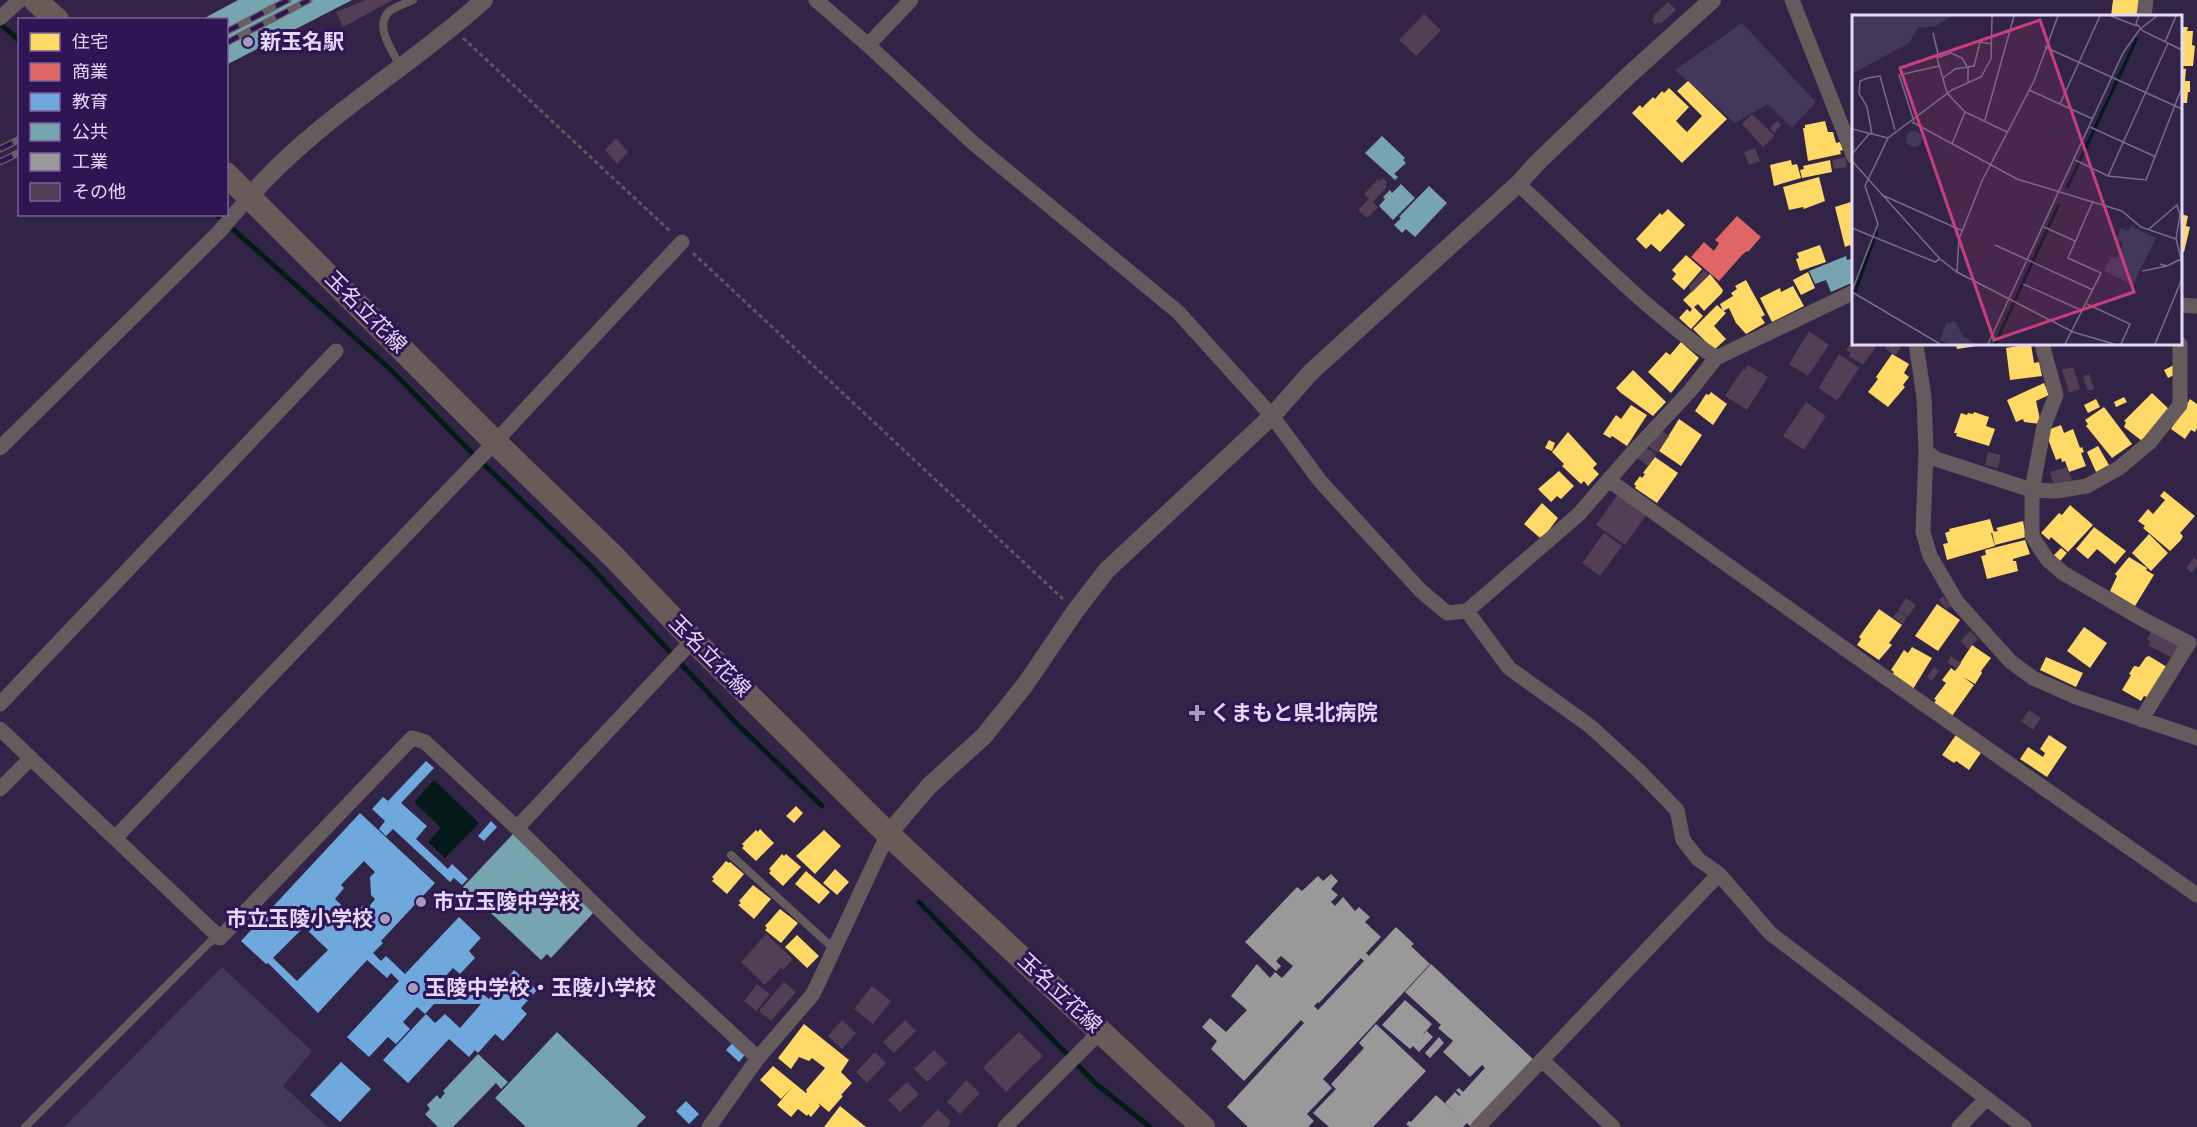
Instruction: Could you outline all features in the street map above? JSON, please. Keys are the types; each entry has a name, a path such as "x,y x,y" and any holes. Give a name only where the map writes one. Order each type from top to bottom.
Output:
{"main road":[{"path":"35,0 55,18"},
{"name":"玉名立花線","path":"228,176 613,556 687,646 1203,1127"}],"street":[{"path":"0,18 20,0"},
{"path":"0,448 234,217 276,167 336,116 453,28 484,0"},
{"path":"816,0 972,142 1178,312 1272,416 1320,481 1421,591 1447,613 1467,611 1580,514 1689,392 1716,358 1852,293"},
{"path":"868,45 911,0"},
{"path":"709,1127 758,1058 813,994 888,834 928,786 984,736 1025,685 1076,610 1107,570 1272,416 1311,372 1518,184 1628,76 1712,0"},
{"path":"1792,0 1852,151"},
{"path":"2144,15 2146,0"},
{"path":"1518,184 1614,275 1689,340 1716,358"},
{"path":"116,837 495,442 682,242"},
{"path":"2182,305 2197,306"},
{"path":"1916,345 1924,397 1926,451 1923,531 1930,556 1957,602 2010,662 2033,678 2076,697 2197,738"},
{"path":"2042,345 2056,395 2044,426 2032,490 2030,505 2032,536 2047,558 2063,573 2189,643 2141,720"},
{"path":"1926,451 1936,459 2032,490 2056,491 2087,486 2120,468 2149,443 2180,405 2180,345"},
{"path":"0,704 336,351"},
{"path":"1610,481 2197,895"},
{"path":"1467,611 1509,668 1590,726 1640,771 1677,810 1683,840 1698,859 1719,874 1770,933 2024,1127"},
{"path":"517,828 687,646"},
{"path":"0,729 220,938 412,738 425,742 517,828 637,946 758,1058"},
{"path":"0,789 31,758"},
{"path":"1478,1127 1719,874"},
{"path":"1005,1127 1101,1031"},
{"path":"1542,1060 1613,1127"},
{"path":"1959,1127 1986,1099"}],"lane":[{"path":"401,68 383,32 384,23 391,10 413,0"},
{"path":"731,855 834,949"},
{"path":"25,1127 210,942 220,938"}],"path":[{"path":"453,28 1076,610"}],"shaded area":[{"path":"1742,23 1816,102 1792,128 1768,104 1735,123 1675,70"},
{"path":"434,780 479,823 445,858 428,842 441,828 414,802"},
{"path":"222,967 312,1051 283,1086 328,1127 64,1127"}],"building: 住宅":[{"path":"2113,0 2142,0 2141,15 2111,15"},
{"path":"2182,27 2188,27 2187,31 2193,31 2192,45 2195,46 2193,66 2182,66"},
{"path":"2182,68 2186,69 2185,81 2190,81 2187,103 2182,103"},
{"path":"1688,81 1727,119 1682,163 1632,113 1640,105 1642,108 1653,97 1655,99 1662,91 1664,93 1669,88 1689,107 1676,121 1687,132 1702,116 1677,91"},
{"path":"1825,121 1828,132 1833,132 1836,143 1840,142 1843,150 1840,151 1841,154 1808,161 1803,128 1805,125"},
{"path":"1791,160 1792,165 1797,164 1801,178 1774,186 1770,165"},
{"path":"1830,160 1832,172 1802,178 1800,170 1804,169 1803,166"},
{"path":"1819,177 1825,201 1804,209 1803,207 1789,210 1783,187"},
{"path":"1852,202 1852,248 1850,245 1845,247 1835,207"},
{"path":"1668,209 1685,225 1660,252 1651,244 1646,249 1636,239 1660,213 1662,215"},
{"path":"2182,214 2188,216 2186,226 2190,227 2184,252 2182,252"},
{"path":"1820,245 1826,262 1800,271 1796,259 1799,258 1797,253"},
{"path":"1686,255 1702,269 1684,290 1672,279 1676,274 1672,270"},
{"path":"1808,272 1815,288 1801,295 1793,280"},
{"path":"1710,274 1723,290 1722,293 1704,311 1698,304 1694,307 1703,316 1691,329 1679,318 1687,309 1690,312 1692,309 1683,300"},
{"path":"1746,280 1765,315 1761,317 1765,323 1746,334 1736,323 1729,308 1723,311 1720,304 1733,296 1731,293 1737,289 1735,286"},
{"path":"1793,286 1804,306 1772,322 1760,298 1780,288 1781,292"},
{"path":"1717,305 1726,313 1714,326 1726,339 1714,350 1693,329"},
{"path":"1681,342 1699,358 1671,393 1648,372 1666,352 1670,355"},
{"path":"1956,345 1983,345 1957,349"},
{"path":"2031,345 2034,363 2039,362 2042,376 2010,380 2006,348"},
{"path":"1892,354 1909,364 1904,373 1909,377 1903,385 1905,387 1888,407 1868,392"},
{"path":"2174,365 2178,373 2168,378 2164,370"},
{"path":"1633,370 1666,402 1653,416 1616,388"},
{"path":"2044,383 2049,395 2036,401 2041,424 2024,422 2023,419 2016,422 2007,400"},
{"path":"1711,392 1727,404 1713,425 1695,411 1706,394 1709,395"},
{"path":"2152,393 2171,411 2142,441 2124,427 2126,422 2124,421"},
{"path":"2124,397 2127,402 2116,407 2114,402"},
{"path":"2096,399 2100,407 2088,413 2084,405"},
{"path":"2190,399 2197,404 2197,428 2195,432 2191,430 2185,439 2171,429"},
{"path":"1631,405 1647,415 1627,446 1612,436 1610,438 1603,434 1616,415 1621,419"},
{"path":"2104,407 2132,444 2112,458 2086,426 2088,424 2085,420"},
{"path":"1974,412 1989,417 1986,426 1995,429 1989,446 1956,436 1957,433 1954,433 1961,413 1967,415"},
{"path":"1679,419 1702,435 1681,466 1659,451"},
{"path":"2061,425 2064,433 2073,429 2080,448 2082,447 2084,452 2081,453 2086,466 2069,472 2065,461 2062,462 2061,458 2056,460 2045,431"},
{"path":"1568,432 1597,464 1593,468 1599,474 1588,486 1584,481 1581,484 1562,466 1564,464 1552,452"},
{"path":"1549,440 1555,443 1552,451 1545,448"},
{"path":"2098,446 2109,465 2096,472 2087,452"},
{"path":"1655,457 1678,473 1657,503 1635,488 1634,484 1640,476 1642,478"},
{"path":"1559,471 1574,486 1561,499 1557,496 1551,502 1538,489"},
{"path":"2164,491 2195,516 2180,533 2183,536 2181,540 2170,551 2138,521 2148,509 2153,514 2165,500 2160,496"},
{"path":"1542,503 1558,518 1543,538 1541,536 1540,538 1524,524"},
{"path":"2070,505 2093,525 2068,552 2051,537 2049,540 2041,533 2059,513 2062,515"},
{"path":"1990,519 1995,546 1947,560 1943,544 1948,543 1945,533 1950,531 1949,529"},
{"path":"2023,521 2026,537 1995,545 1992,532 1998,531 1996,528"},
{"path":"2094,527 2126,551 2115,564 2097,549 2088,559 2076,549"},
{"path":"2149,534 2168,553 2151,571 2132,553"},
{"path":"2025,540 2030,554 2013,559 2016,561 2018,571 1987,579 1981,556 1986,555 1985,550"},
{"path":"2061,548 2067,553 2060,561 2054,555"},
{"path":"2129,557 2154,575 2135,606 2110,591 2117,576 2115,574"},
{"path":"1937,604 1960,620 1938,651 1915,636"},
{"path":"1879,609 1902,625 1889,643 1892,645 1879,660 1857,645 1861,639 1859,637"},
{"path":"2084,627 2107,643 2090,668 2067,651"},
{"path":"1972,645 1991,658 1975,684 1963,677 1974,685 1952,716 1934,703 1936,700 1934,699 1946,683 1942,680 1951,668 1955,671"},
{"path":"1912,647 1932,658 1913,689 1892,675 1894,672 1891,670 1904,650 1908,653"},
{"path":"2149,656 2167,667 2147,697 2144,696 2141,701 2122,690 2134,666 2139,667"},
{"path":"2046,657 2083,673 2076,687 2040,670"},
{"path":"1958,732 1983,750 1969,770 1942,755"},
{"path":"2049,735 2067,747 2047,777 2020,759 2028,747 2043,757 2045,753 2040,749"},
{"path":"796,806 803,813 794,823 786,816"},
{"path":"760,829 774,843 756,861 742,848 744,846 742,844"},
{"path":"824,830 841,846 815,874 796,856"},
{"path":"782,854 784,856 786,854 801,867 783,886 769,873 771,871 769,869"},
{"path":"726,861 744,874 727,894 712,881 714,879 712,877"},
{"path":"835,869 849,882 837,895 823,883"},
{"path":"806,871 830,892 819,904 795,884"},
{"path":"753,885 771,899 754,919 738,905"},
{"path":"780,909 798,923 781,943 765,930 767,928 765,926"},
{"path":"797,935 819,956 807,968 785,947"},
{"path":"804,1024 849,1060 841,1072 852,1083 829,1112 818,1103 820,1106 811,1117 798,1109 791,1117 777,1105 792,1087 781,1099 760,1080 773,1066 807,1092 806,1090 825,1068 812,1058 809,1061 799,1057 791,1069 778,1058"},
{"path":"840,1106 866,1127 824,1127"}],"building: 商業":[{"path":"1737,216 1761,237 1719,281 1691,257 1704,242 1714,251 1719,243 1715,240"}],"building: 教育":[{"path":"426,761 434,768 401,803 427,826 416,839 448,869 452,864 468,879 462,885 454,878 450,882 393,829 386,836 379,829 385,821 372,809 383,797 388,801"},
{"path":"360,813 435,883 381,941 383,943 373,953 381,961 386,956 405,974 459,917 481,938 469,951 475,958 460,974 453,968 428,995 484,995 489,999 514,970 537,990 521,1008 527,1014 503,1041 495,1034 478,1053 475,1050 469,1057 449,1039 408,1083 383,1060 426,1014 435,1023 445,1014 460,1028 481,1004 434,1004 425,1014 417,1007 403,1022 410,1029 396,1044 388,1037 369,1057 347,1037 399,981 391,973 387,978 367,960 318,1013 268,963 266,964 241,941","holes":["364,861 375,872 370,877 371,895 375,899 367,909 363,905 353,916 335,899 344,888 341,885","304,927 328,950 297,981 273,958"]},
{"path":"491,821 497,827 484,841 478,836"},
{"path":"735,1040 747,1052 739,1062 726,1050"},
{"path":"341,1062 371,1089 340,1122 310,1095"},
{"path":"686,1101 699,1114 689,1124 676,1111"}],"building: 公共":[{"name":"新玉名駅","path":"238,0 352,0 228,64 228,18 205,18"},
{"path":"1382,136 1405,158 1403,160 1406,163 1394,174 1398,177 1395,180 1365,153"},
{"path":"1401,184 1415,198 1393,220 1379,206 1385,199 1383,197 1390,190 1392,193"},
{"path":"1429,186 1447,203 1415,237 1406,229 1402,233 1394,225"},
{"path":"1846,256 1847,260 1852,259 1852,283 1831,292 1826,280 1815,284 1809,271"},
{"path":"513,834 595,911 551,958 547,954 541,960 463,887"},
{"path":"557,1032 646,1117 636,1127 526,1127 495,1098"},
{"path":"478,1054 508,1082 501,1089 496,1083 453,1127 438,1127 425,1114 430,1109 427,1105 437,1095 440,1099 445,1093 443,1091"}],"building: 工業":[{"path":"1331,874 1338,881 1331,889 1338,895 1331,902 1335,906 1343,897 1355,911 1359,907 1370,917 1365,922 1381,937 1366,953 1369,956 1396,927 1414,944 1411,946 1430,964 1323,1079 1332,1088 1307,1114 1314,1121 1308,1127 1248,1127 1227,1107 1304,1023 1301,1020 1244,1081 1211,1049 1217,1041 1202,1027 1210,1018 1226,1032 1247,1010 1231,996 1257,964 1270,978 1275,972 1282,978 1293,966 1281,956 1276,961 1281,966 1276,971 1245,942 1297,887 1302,891 1318,876 1323,881","holes":["1361,958 1364,961 1318,1010 1314,1006"]},
{"path":"1431,964 1535,1061 1471,1127 1467,1123 1463,1127 1410,1127 1406,1124 1411,1122 1436,1095 1464,1121 1445,1103 1455,1092 1461,1095 1456,1090 1459,1088 1463,1092 1485,1068 1482,1065 1470,1077 1443,1052 1453,1041 1438,1028 1441,1025 1405,992"},
{"path":"1405,1000 1432,1024 1422,1036 1427,1031 1433,1037 1419,1052 1413,1046 1410,1049 1382,1025"},
{"path":"1376,1024 1426,1071 1373,1127 1329,1127 1313,1113 1336,1089 1331,1084 1364,1048 1359,1043"},
{"path":"1439,1037 1444,1043 1430,1058 1425,1053"}],"building: その他":[{"path":"366,0 393,0 343,27 336,12"},
{"path":"1668,2 1676,10 1660,24 1658,22 1655,25 1652,20 1653,16"},
{"path":"1424,14 1441,30 1416,56 1399,40"},
{"path":"1752,114 1775,136 1763,147 1742,124"},
{"path":"1777,121 1781,125 1774,133 1770,128"},
{"path":"616,138 628,152 617,164 605,150"},
{"path":"1755,148 1760,161 1749,165 1744,152"},
{"path":"1846,157 1847,167 1834,169 1832,160"},
{"path":"1383,178 1387,182 1385,185 1387,187 1373,202 1378,207 1367,218 1358,210 1369,199 1364,194 1378,179 1380,181"},
{"path":"1704,270 1709,275 1691,293 1689,286"},
{"path":"1809,331 1829,345 1808,376 1789,364"},
{"path":"1852,342 1852,345 1877,345 1863,365 1849,356 1851,353 1846,350"},
{"path":"1887,345 1902,345 1895,356 1885,348"},
{"path":"1839,354 1859,368 1837,401 1819,388"},
{"path":"1748,365 1768,377 1747,410 1725,396"},
{"path":"2073,367 2080,389 2069,393 2062,370"},
{"path":"2089,374 2094,389 2088,391 2083,376"},
{"path":"1806,402 1826,416 1804,450 1783,436"},
{"path":"1659,429 1669,436 1657,453 1648,446"},
{"path":"1645,447 1656,454 1648,466 1637,458"},
{"path":"1988,452 2001,455 1998,468 1985,465"},
{"path":"2067,467 2072,480 2055,487 2050,472"},
{"path":"1618,494 1647,514 1625,545 1596,525"},
{"path":"1604,533 1622,546 1600,576 1582,563"},
{"path":"2194,558 2197,560 2197,566 2192,573 2186,568"},
{"path":"1943,596 1951,606 1946,609 1939,600"},
{"path":"1906,598 1916,605 1908,617 1898,610"},
{"path":"1898,611 1907,617 1903,624 1893,617"},
{"path":"2153,628 2182,643 2174,659 2148,645 2150,641 2147,639"},
{"path":"1970,631 1978,639 1968,649 1960,641"},
{"path":"1951,656 1961,663 1957,669 1947,662"},
{"path":"1934,667 1939,671 1932,681 1927,677"},
{"path":"2029,710 2041,718 2033,730 2021,721"},
{"path":"766,934 793,959 765,985 741,962"},
{"path":"784,982 796,992 771,1021 759,1011"},
{"path":"757,984 770,994 756,1011 744,1001"},
{"path":"872,986 891,1001 873,1024 854,1009"},
{"path":"842,1020 856,1033 842,1049 828,1036"},
{"path":"905,1020 916,1031 894,1053 883,1042"},
{"path":"1019,1032 1043,1056 1006,1092 983,1067"},
{"path":"934,1050 947,1063 927,1082 914,1069"},
{"path":"875,1052 886,1063 867,1083 856,1072"},
{"path":"966,1080 980,1093 960,1114 947,1102"},
{"path":"907,1082 919,1094 900,1112 888,1100"},
{"path":"938,1109 951,1122 947,1127 921,1127"}],"waterway":[{"path":"0,24 18,39"},
{"path":"218,216 390,369 470,451 591,567 737,724 822,806"},
{"path":"919,902 1095,1083 1150,1127"}],"railway":[{"path":"228,31 288,0"},
{"path":"228,42 309,0"},
{"path":"0,149 18,140"},
{"path":"0,162 18,153"}],"place":[{"name":"新玉名駅","path":"248,42"},
{"name":"くまもと県北病院","path":"1197,713"},
{"name":"市立玉陵中学校","path":"421,902"},
{"name":"市立玉陵小学校","path":"385,919"},
{"name":"玉陵中学校・玉陵小学校","path":"413,988"}]}
